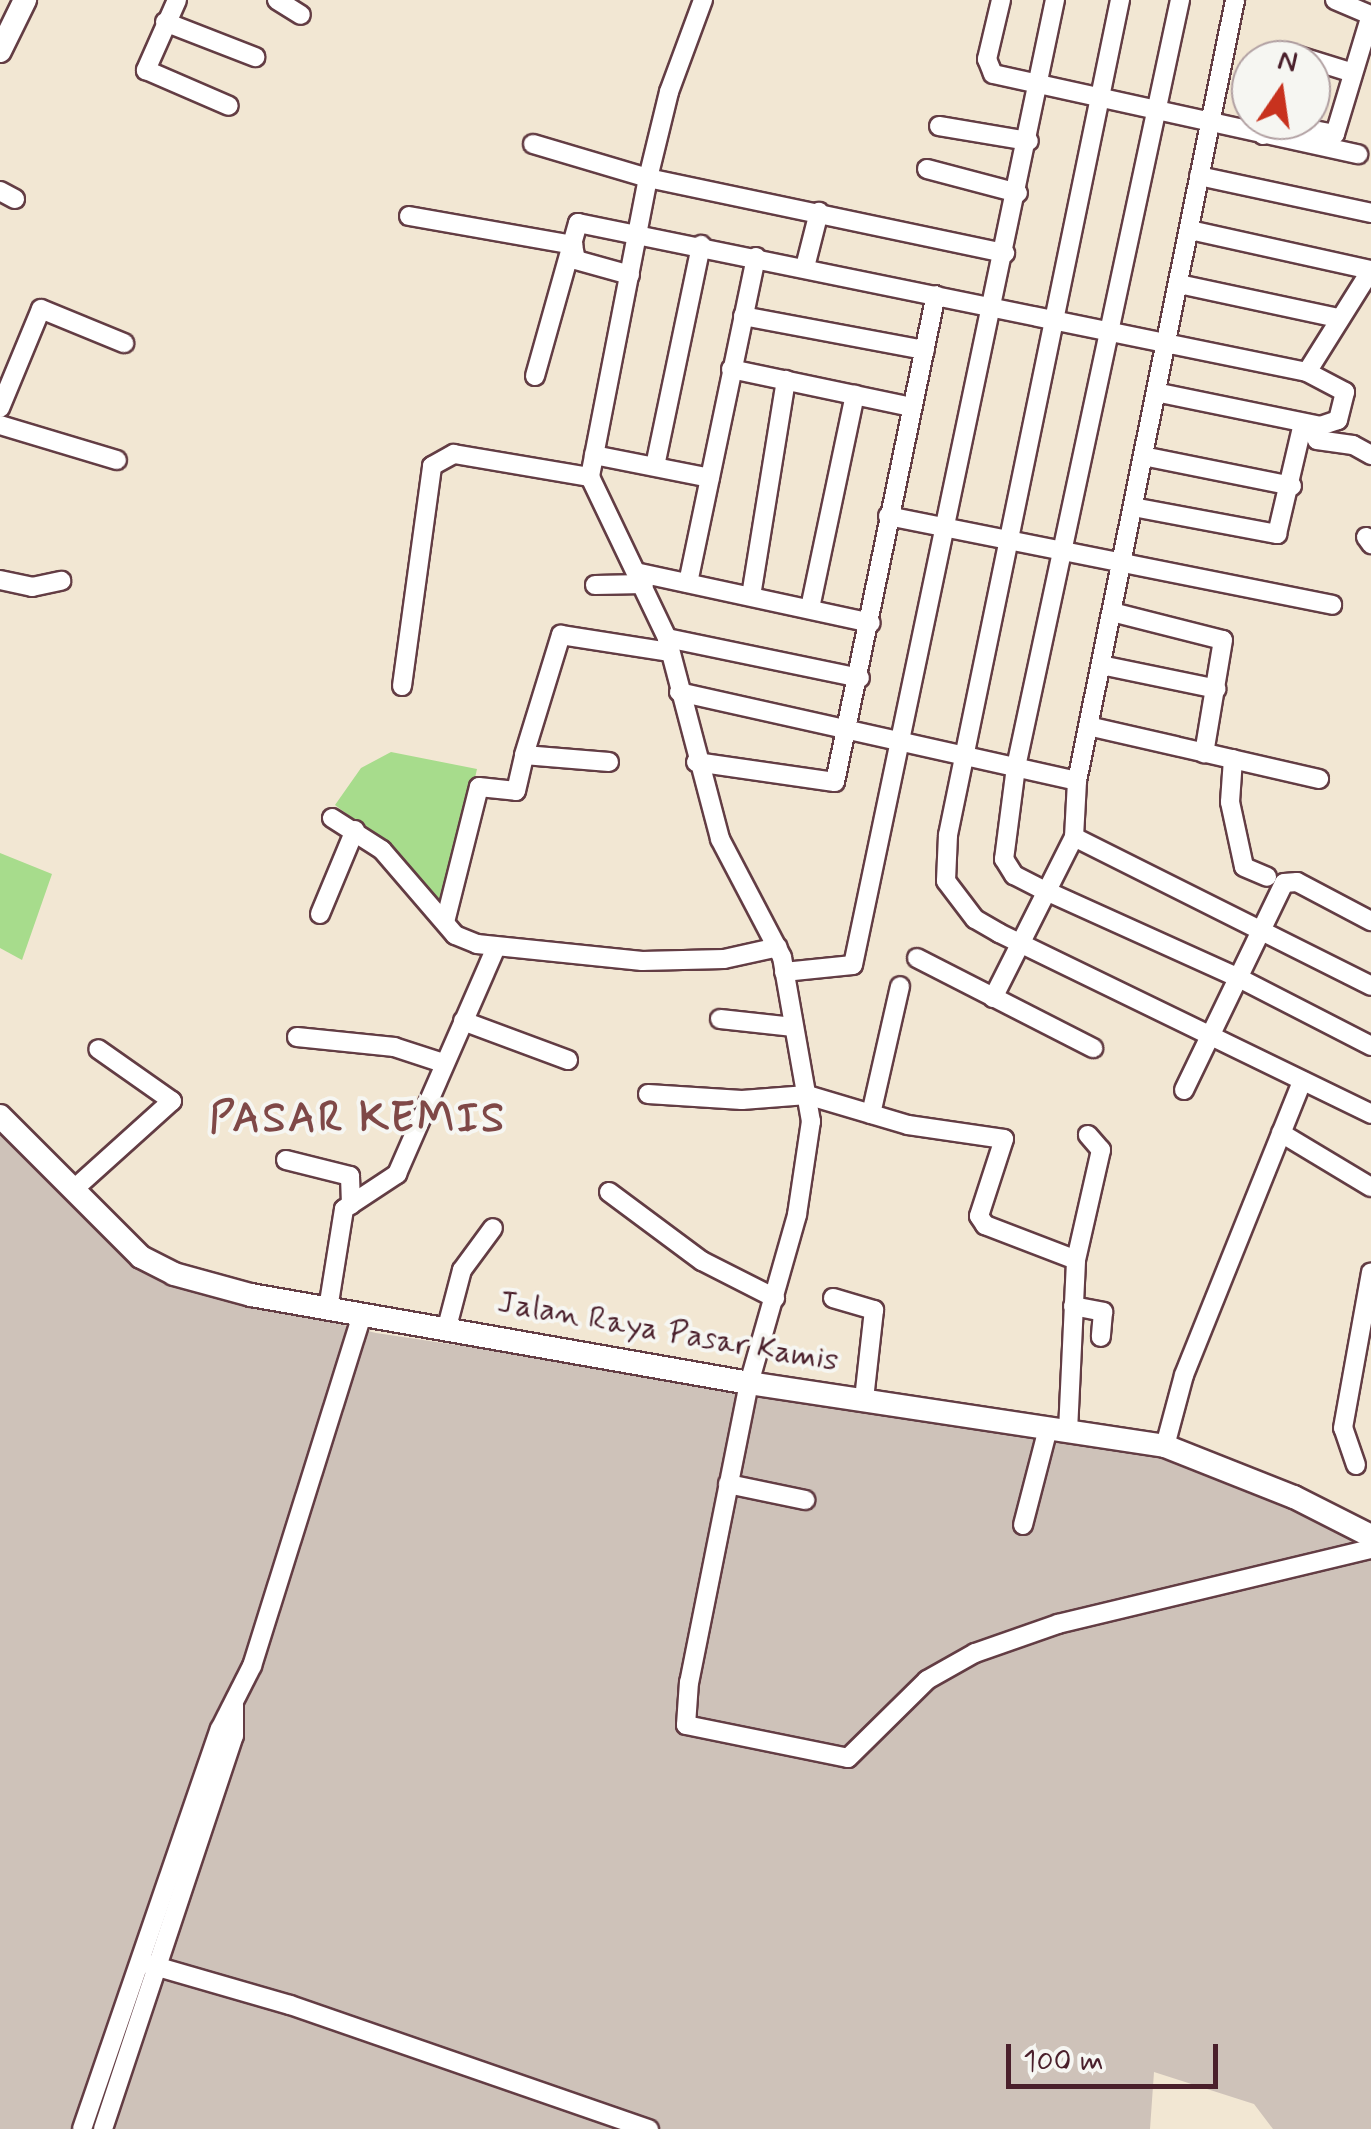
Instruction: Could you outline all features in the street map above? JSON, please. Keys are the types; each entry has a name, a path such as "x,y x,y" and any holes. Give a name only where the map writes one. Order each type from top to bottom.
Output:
{"main road":[{"path":"0,52 25,0"},
{"name":"Jalan Raya Pasar Kamis","path":"0,1116 156,1266 250,1296 446,1327 749,1383 1165,1446 1259,1481 1371,1536"}],"street":[{"path":"177,0 146,70 229,106"},
{"path":"277,0 301,15"},
{"path":"703,0 669,92 648,178 590,477 642,579 668,645 696,762 720,839 778,948 806,1095 805,1176 749,1383 686,1725 848,1758 927,1680 975,1653 1058,1624 1371,1548"},
{"path":"1001,0 989,70 1231,129"},
{"path":"784,972 852,967 905,742 1056,0"},
{"path":"1120,0 964,756 946,881 975,919 1210,1031 1371,1114"},
{"path":"1180,0 1113,332 1016,767 1004,859 1014,874 1044,890 1237,976 1371,1046"},
{"path":"993,998 1074,837 1077,781 1234,0"},
{"path":"1331,133 1335,134 1371,15 1335,0"},
{"path":"165,22 256,57"},
{"path":"1331,66 1354,73"},
{"path":"939,126 1028,140"},
{"path":"1288,140 1358,154"},
{"path":"534,144 648,178 1005,253"},
{"path":"927,169 1018,193"},
{"path":"1199,176 1371,212"},
{"path":"805,267 819,212"},
{"path":"408,216 569,244"},
{"path":"536,376 576,223 756,256 1307,372 1345,389 1338,420 1316,425 1156,392"},
{"path":"1190,230 1371,270 1307,372"},
{"path":"569,244 576,260 630,274"},
{"path":"656,466 701,245"},
{"path":"688,583 756,256"},
{"path":"1179,284 1338,318"},
{"path":"696,762 835,782 850,730 888,516 936,295"},
{"path":"0,408 41,309 124,343"},
{"path":"743,316 925,350"},
{"path":"732,369 912,407"},
{"path":"750,596 786,380"},
{"path":"810,608 855,395"},
{"path":"0,424 118,460"},
{"path":"1316,425 1317,440 1353,445 1371,455"},
{"path":"1133,507 1272,537 1316,425"},
{"path":"402,686 432,466 454,454 590,477"},
{"path":"594,454 710,478"},
{"path":"1143,456 1292,486"},
{"path":"888,516 1332,605"},
{"path":"595,585 642,579 688,583 871,623"},
{"path":"0,580 32,586 61,581"},
{"path":"1112,612 1221,638 1218,689 1204,753"},
{"path":"445,922 480,787 516,791 561,635 668,645 860,678"},
{"path":"1101,665 1218,689"},
{"path":"679,692 1077,781"},
{"path":"1088,726 1319,779"},
{"path":"524,755 609,762"},
{"path":"1233,759 1230,802 1244,867 1268,877"},
{"path":"332,818 382,850 463,940 642,962 724,959 778,948"},
{"path":"320,914 354,830"},
{"path":"1074,837 1371,986"},
{"path":"1184,1090 1287,881 1371,921"},
{"path":"328,1309 341,1218 351,1205 396,1174 496,947"},
{"path":"917,958 1092,1048"},
{"path":"870,1114 900,986"},
{"path":"720,1019 794,1027"},
{"path":"463,1021 568,1060"},
{"path":"297,1037 394,1047 443,1063"},
{"path":"74,1190 172,1101 98,1050"},
{"path":"1165,1446 1184,1375 1302,1081"},
{"path":"648,1094 742,1100 806,1095 870,1114 1004,1139 980,1216 985,1225 1076,1260"},
{"path":"1280,1133 1371,1187"},
{"path":"1024,1525 1058,1429 1076,1260 1101,1150 1088,1135"},
{"path":"286,1160 350,1176 351,1205"},
{"path":"608,1192 702,1261 774,1298"},
{"path":"446,1327 462,1270 493,1228"},
{"path":"1356,1465 1343,1428 1361,1373 1371,1273"},
{"path":"833,1298 875,1314 864,1399"},
{"path":"1073,1306 1103,1312 1102,1337"},
{"path":"82,2129 234,1694 252,1666 362,1314"},
{"path":"728,1484 805,1500"},
{"path":"103,2129 161,1969 234,1736 234,1694"},
{"path":"140,1962 290,2005 650,2129"}],"shaded area":[{"path":"0,1129 162,1281 376,1333 1168,1451 1371,1544 1371,2129 1273,2129 1254,2104 1154,2072 1150,2129 0,2129"}],"green space":[{"path":"391,752 477,769 444,915 398,853 335,805 361,768"},
{"path":"0,853 52,874 22,960 0,948"}],"district":[{"name":"PASAR KEMIS","path":"358,1120"}]}
